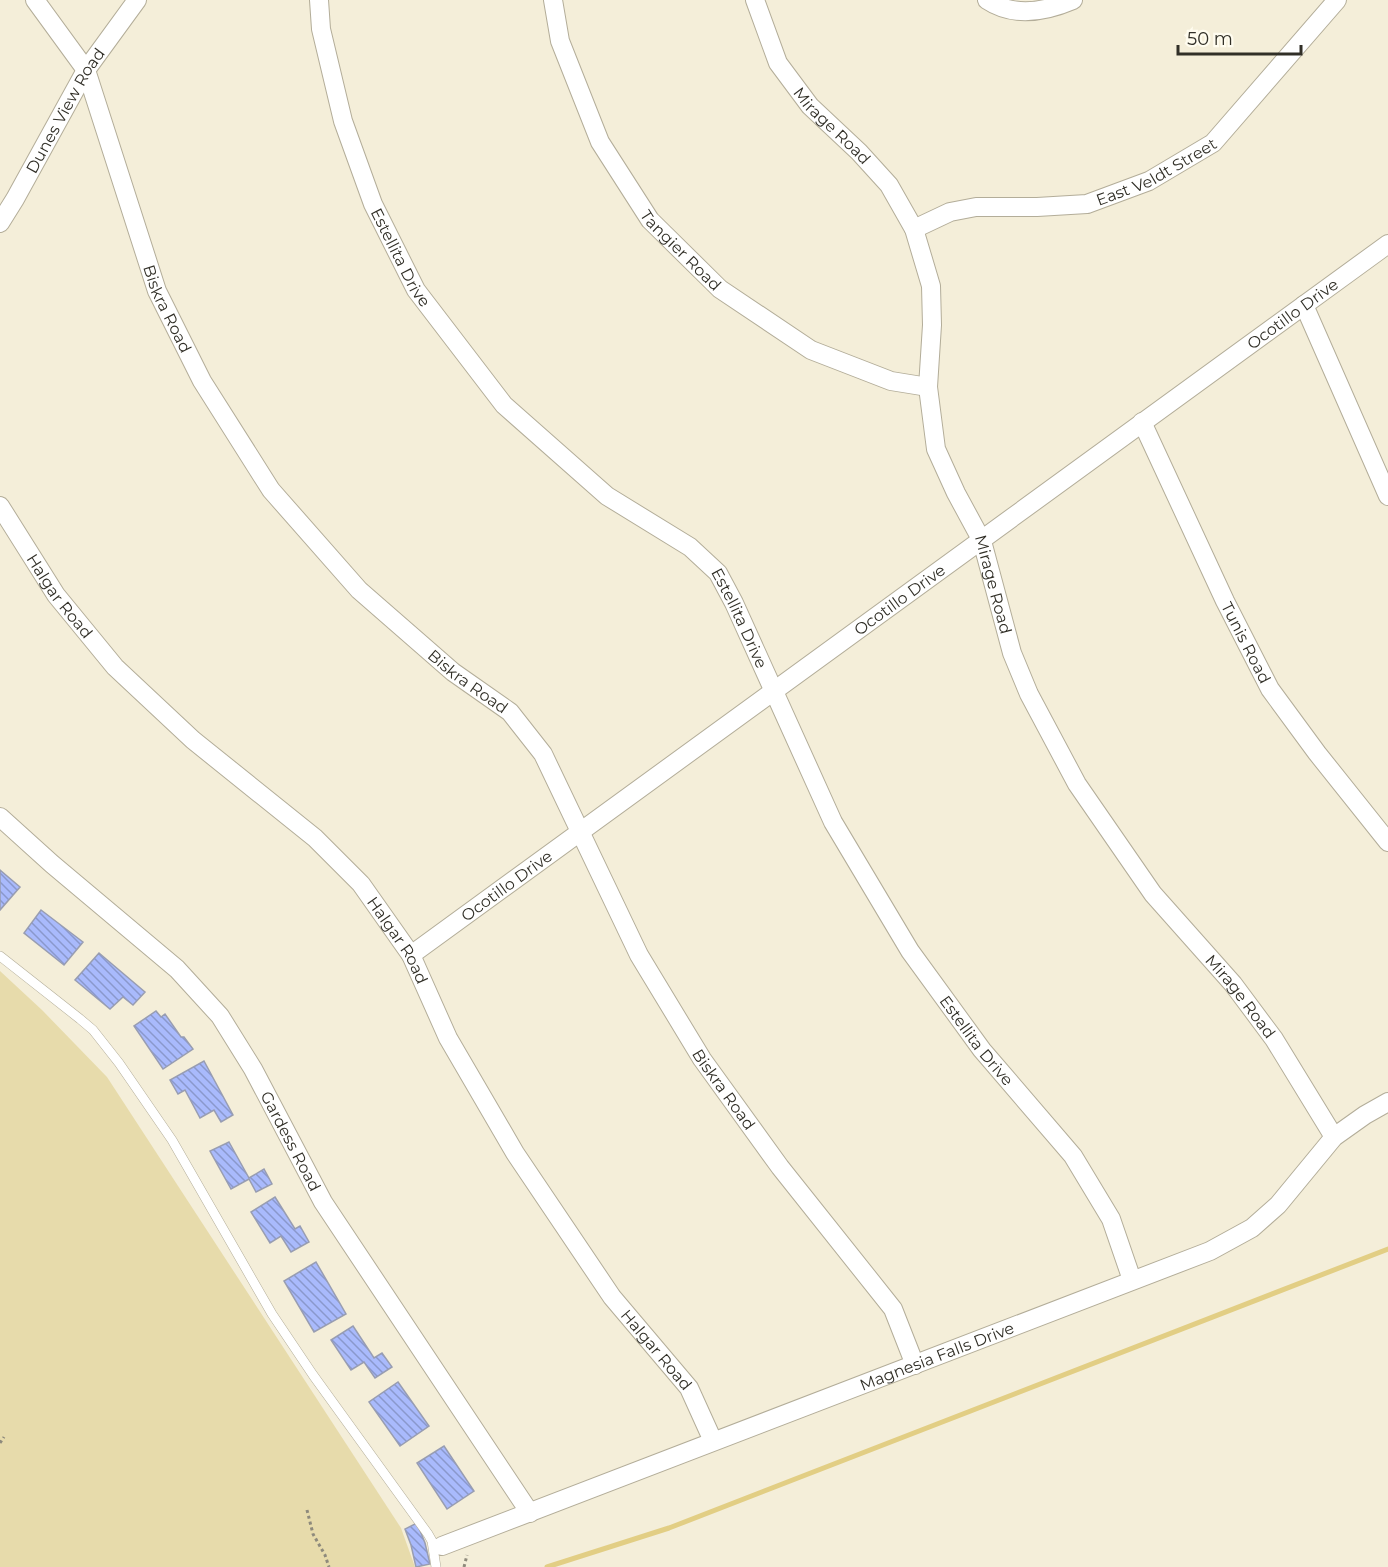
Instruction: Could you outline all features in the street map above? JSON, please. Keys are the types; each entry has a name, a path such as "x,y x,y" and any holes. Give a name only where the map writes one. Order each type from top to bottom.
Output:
{"street":[{"name":"Biskra Road","path":"35,0 86,70 157,291 201,381 271,490 358,590 453,672 510,712 543,754 639,955 702,1059 780,1167 894,1309 915,1365"},
{"name":"Dunes View Road","path":"0,223 86,70 137,0"},
{"name":"Estellita Drive","path":"319,0 321,29 343,121 373,204 416,290 504,405 607,496 690,547 718,573 734,603 833,822 910,951 982,1050 1073,1156 1111,1219 1131,1280"},
{"name":"Tangier Road","path":"553,0 560,41 600,142 650,220 720,289 811,350 891,381 928,387"},
{"name":"Mirage Road","path":"754,0 778,63 810,106 860,152 889,185 915,230 931,286 932,325 928,387 936,449 982,541 1012,653 1029,694 1077,784 1152,894 1233,984 1267,1030 1334,1137"},
{"path":"987,0 996,6 1024,12 1056,7 1073,0"},
{"name":"East Veldt Street","path":"915,230 950,212 976,207 1088,204 1149,181 1213,143 1337,0"},
{"name":"Ocotillo Drive","path":"411,955 1388,244"},
{"path":"1304,305 1388,496"},
{"name":"Tunis Road","path":"1142,422 1225,601 1270,689 1317,753 1388,842"},
{"name":"Halgar Road","path":"0,506 56,595 115,666 193,740 315,838 361,884 411,955 448,1038 515,1153 612,1297 689,1388 713,1441"},
{"name":"Gardess Road","path":"0,817 177,969 220,1016 253,1069 323,1202 530,1512"},
{"name":"Magnesia Falls Drive","path":"442,1546 1210,1251 1252,1228 1278,1205 1334,1137 1388,1102"}],"lane":[{"path":"0,956 93,1030 132,1080 172,1140 273,1314 313,1375 428,1534 432,1541 436,1567"}],"path":[{"path":"0,1443 4,1437"},
{"path":"307,1510 313,1534 326,1555 329,1567"}],"shaded area":[{"path":"0,971 42,1010 107,1077 401,1528 415,1567 0,1567"}],"building":[{"path":"0,870 20,887 0,910"},
{"path":"41,910 83,942 64,965 24,933"},
{"path":"99,953 145,992 133,1005 123,997 110,1009 75,980"},
{"path":"156,1011 161,1017 165,1014 181,1037 184,1037 193,1049 163,1069 134,1026"},
{"path":"204,1061 233,1115 221,1122 214,1110 200,1118 185,1090 178,1094 170,1080"},
{"path":"229,1142 249,1178 264,1169 272,1184 256,1192 249,1179 231,1189 210,1151"},
{"path":"275,1197 295,1229 300,1226 309,1242 291,1252 281,1236 270,1243 251,1212"},
{"path":"316,1262 346,1314 314,1332 284,1281"},
{"path":"353,1326 374,1358 382,1353 392,1367 375,1378 364,1362 351,1370 331,1340"},
{"path":"398,1382 429,1426 400,1446 369,1402"},
{"path":"444,1446 474,1491 447,1509 417,1463"},
{"path":"417,1523 430,1564 416,1567 405,1529"}],"waterway":[{"path":"547,1567 669,1528 1388,1249"}]}
